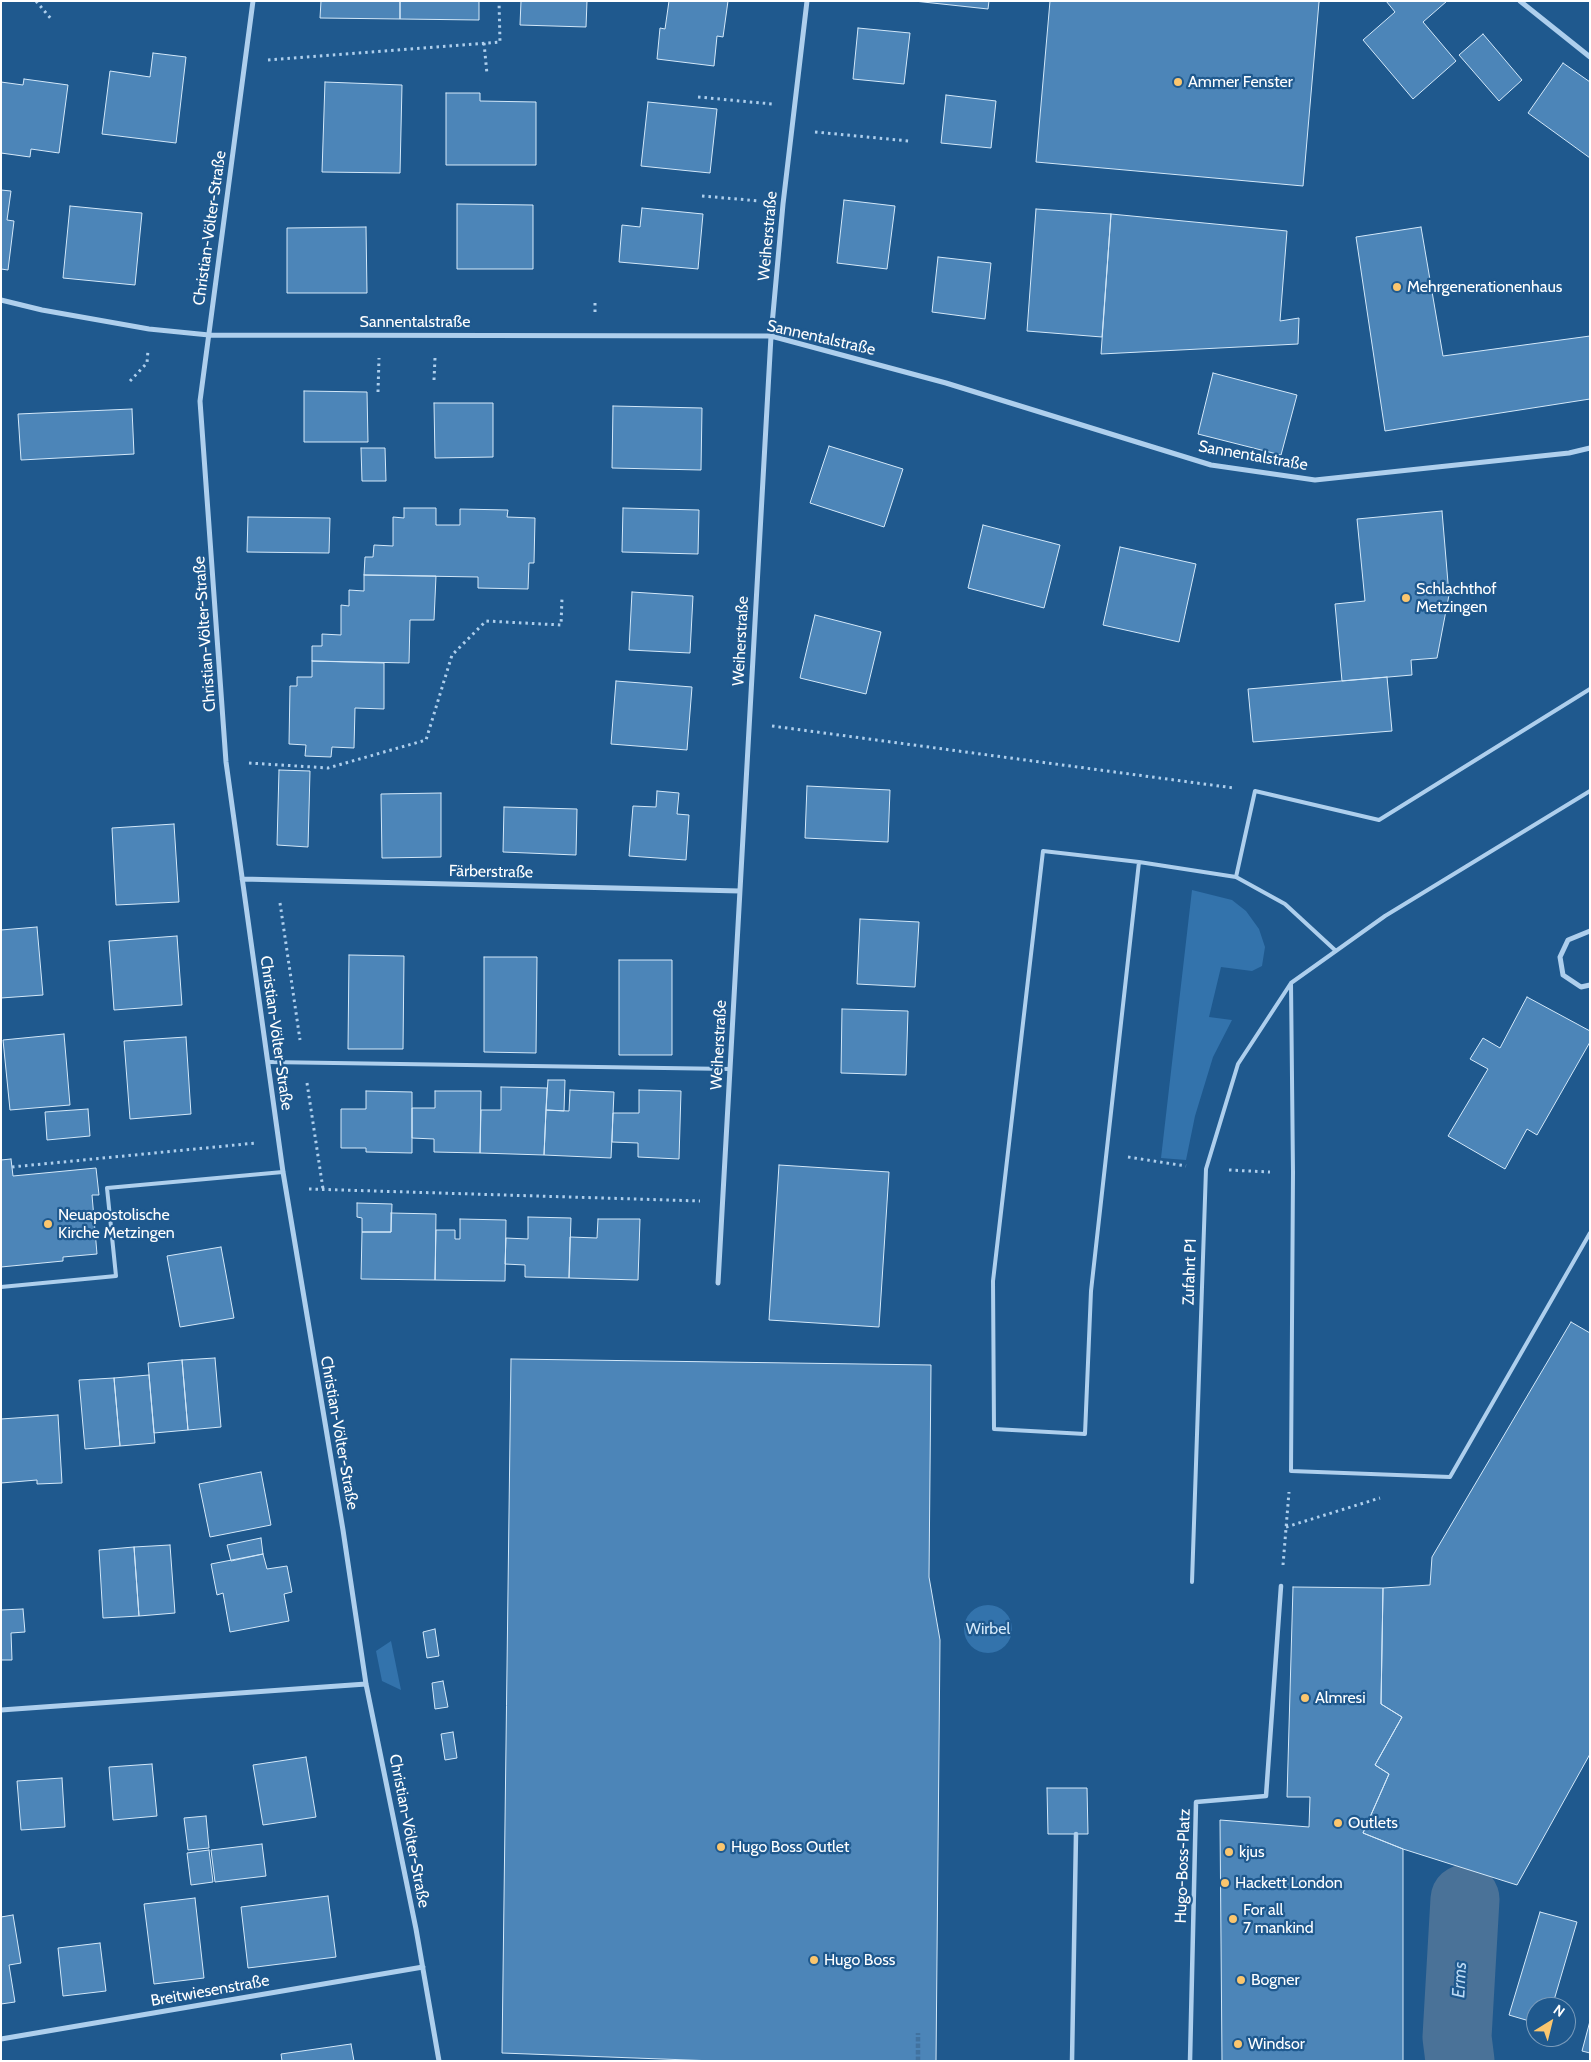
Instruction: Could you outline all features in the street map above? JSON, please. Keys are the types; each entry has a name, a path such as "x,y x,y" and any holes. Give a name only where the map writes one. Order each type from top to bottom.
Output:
{"street":[{"name":"Christian-Völter-Straße","path":"253,1 200,401 226,762 283,1172 343,1530 366,1684 423,1967 439,2061"},
{"name":"Weiherstraße","path":"718,1283 771,336 783,204 807,1"},
{"path":"1520,1 1590,57"},
{"name":"Sannentalstraße","path":"1,300 42,310 149,330 209,335 771,336 925,377 1211,465 1315,480 1569,453 1590,448"},
{"name":"Färberstraße","path":"242,879 740,891"},
{"path":"1590,931 1568,940 1560,958 1563,975 1581,987 1590,986"},
{"name":"Hugo-Boss-Platz","path":"1190,2061 1196,1802 1266,1796 1281,1586"},
{"path":"1,1710 366,1684"},
{"path":"1072,2061 1076,1834"},
{"name":"Breitwiesenstraße","path":"1,2039 423,1967"}],"lane":[{"path":"1236,877 1255,791 1379,820 1590,689"},
{"path":"1590,790 1385,916 1291,983 1294,1173 1291,1471 1450,1477 1590,1233"},
{"path":"1139,862 1091,1291 1084,1434 994,1429 993,1281 1042,851 1139,862 1236,877 1285,904 1336,951"},
{"name":"Zufahrt P1","path":"1192,1582 1206,1169 1238,1064 1291,983"},
{"path":"268,1062 730,1070"},
{"path":"1,1287 116,1276 107,1188 283,1172"}],"path":[{"path":"36,1 52,20"},
{"path":"245,62 500,42 499,1"},
{"path":"484,43 487,74"},
{"path":"698,96 795,106"},
{"path":"792,130 909,141"},
{"path":"702,196 783,204"},
{"path":"130,381 147,363 149,330"},
{"path":"378,392 379,335"},
{"path":"226,762 328,768 426,740 452,655 486,620 561,625 562,598"},
{"path":"748,723 1255,791"},
{"path":"277,880 323,1190 723,1202"},
{"path":"12,1167 279,1140"},
{"path":"1281,1586 1291,1471"},
{"path":"1286,1527 1386,1496"}],"green space":[{"path":"1192,890 1232,900 1246,911 1259,929 1265,947 1262,966 1252,971 1221,967 1209,1017 1232,1020 1213,1057 1195,1116 1186,1160 1161,1158"},
{"name":"Wirbel","path":"988,1605 997,1607 1005,1612 1010,1620 1012,1629 1010,1638 1005,1646 997,1651 988,1653 979,1651 971,1646 966,1638 964,1629 966,1620 971,1612 979,1607"},
{"path":"391,1641 401,1690 382,1681 376,1651"}],"building":[{"path":"321,1 400,1 400,19 320,18"},
{"path":"400,1 479,1 479,20 400,19"},
{"path":"521,1 587,1 586,27 520,25"},
{"path":"669,1 728,1 723,37 717,36 714,66 657,59 660,28 665,29"},
{"path":"914,1 989,1 988,9"},
{"name":"Ammer Fenster","path":"1050,1 1321,1 1319,2 1303,186 1036,162"},
{"path":"1386,1 1447,1 1423,22 1456,61 1413,99 1363,40 1395,12"},
{"path":"858,28 910,33 904,84 853,79"},
{"path":"1483,34 1522,80 1499,101 1459,55"},
{"path":"153,53 186,57 176,143 102,134 110,71 150,77"},
{"path":"1563,63 1590,82 1590,158 1528,113"},
{"path":"24,79 68,85 59,153 31,149 30,157 1,153 1,82 23,85"},
{"path":"325,82 402,85 400,173 322,172"},
{"path":"446,93 480,93 480,101 536,102 536,165 446,165"},
{"path":"946,95 996,101 991,148 941,143"},
{"path":"648,102 717,109 710,173 641,166"},
{"path":"1,190 11,191 7,220 14,221 8,270 1,269"},
{"path":"844,200 895,206 887,269 837,263"},
{"path":"457,204 533,205 533,269 457,269"},
{"path":"70,206 142,213 135,285 63,278"},
{"path":"642,208 703,214 698,269 619,262 622,225 640,227"},
{"path":"1036,209 1111,214 1102,337 1027,331"},
{"path":"1111,214 1287,231 1280,321 1299,318 1298,344 1101,354"},
{"path":"366,227 367,293 287,293 287,228"},
{"name":"Mehrgenerationenhaus","path":"1421,227 1443,356 1590,336 1590,399 1385,431 1356,237"},
{"path":"938,257 991,263 985,319 932,312"},
{"path":"1213,373 1297,395 1281,455 1198,434"},
{"path":"304,391 367,392 368,442 304,442"},
{"path":"434,403 493,403 493,457 435,458"},
{"path":"613,406 702,408 701,470 612,468"},
{"path":"132,409 134,454 21,460 18,414"},
{"path":"829,446 903,469 884,527 810,503"},
{"path":"361,448 385,448 386,481 362,481"},
{"path":"404,508 436,508 436,525 460,525 460,509 508,510 507,517 535,518 534,563 529,563 528,589 478,588 478,577 364,575 365,557 373,557 374,545 393,546 393,517 404,518"},
{"path":"623,508 699,510 698,554 622,552"},
{"name":"Schlachthof Metzingen","path":"1442,511 1449,595 1437,658 1411,660 1412,675 1342,681 1335,604 1365,601 1357,519"},
{"path":"248,517 330,518 329,553 247,552"},
{"path":"983,525 1060,545 1044,608 968,588"},
{"path":"1120,547 1196,564 1179,642 1103,625"},
{"path":"364,575 436,576 434,620 410,620 409,663 312,661 312,646 322,646 322,634 341,635 341,605 349,606 349,590 364,591"},
{"path":"632,592 693,596 690,653 629,650"},
{"path":"815,615 881,632 866,694 800,678"},
{"path":"312,661 384,663 384,709 355,708 354,748 332,747 331,757 305,756 306,745 289,744 290,686 297,686 297,677 312,677"},
{"path":"1387,677 1392,731 1253,742 1248,689"},
{"path":"616,681 692,687 687,750 611,744"},
{"path":"279,770 310,771 308,847 277,845"},
{"path":"807,786 890,790 888,842 805,838"},
{"path":"657,791 679,793 677,814 689,815 686,860 629,856 633,806 656,807"},
{"path":"441,793 441,857 382,858 381,794"},
{"path":"504,807 577,809 576,855 503,852"},
{"path":"174,824 179,902 116,905 112,828"},
{"path":"860,919 919,922 915,987 857,984"},
{"path":"37,927 43,995 1,998 1,930"},
{"path":"177,936 182,1005 114,1010 109,941"},
{"path":"349,955 404,956 403,1049 348,1049"},
{"path":"484,957 537,957 536,1053 484,1052"},
{"path":"619,960 672,960 672,1055 619,1055"},
{"path":"1527,997 1590,1031 1590,1042 1537,1135 1527,1129 1505,1169 1448,1136 1488,1069 1470,1059 1483,1038 1500,1048"},
{"path":"842,1009 908,1011 906,1075 841,1073"},
{"path":"64,1034 70,1105 10,1110 3,1040"},
{"path":"186,1037 191,1114 130,1119 124,1041"},
{"path":"548,1080 565,1080 564,1111 546,1110"},
{"path":"501,1087 547,1088 544,1155 480,1153 481,1110 501,1110"},
{"path":"570,1090 614,1092 611,1158 544,1155 546,1110 569,1111"},
{"path":"639,1090 681,1091 679,1159 638,1157 638,1143 612,1142 613,1113 639,1113"},
{"path":"366,1091 412,1092 412,1153 366,1152 366,1148 341,1148 341,1109 366,1109"},
{"path":"435,1091 481,1091 480,1153 434,1152 434,1139 412,1138 412,1108 435,1108"},
{"path":"88,1109 90,1136 47,1140 45,1112"},
{"name":"Neuapostolische Kirche Metzingen","path":"11,1159 13,1176 96,1168 99,1195 92,1195 97,1254 63,1257 63,1261 1,1267 1,1160"},
{"path":"779,1165 889,1172 879,1327 769,1320"},
{"path":"357,1203 392,1204 391,1232 362,1232 362,1218 357,1217"},
{"path":"391,1213 436,1214 435,1280 361,1279 362,1232 391,1232"},
{"path":"528,1217 571,1218 569,1278 525,1277 525,1265 505,1264 506,1238 528,1239"},
{"path":"460,1219 506,1220 505,1281 435,1280 436,1230 455,1230 455,1239 460,1239"},
{"path":"598,1219 640,1219 638,1280 569,1278 570,1237 597,1238"},
{"path":"221,1247 234,1318 180,1327 167,1256"},
{"path":"1571,1322 1590,1333 1590,1754 1517,1885 1403,1849 1363,1833 1389,1774 1375,1765 1402,1717 1381,1704 1383,1588 1430,1585 1432,1557"},
{"path":"215,1358 221,1427 188,1430 182,1360"},
{"name":"Hugo Boss Outlet","path":"511,1359 931,1365 929,1577 940,1640 936,2061 715,2061 502,2053"},
{"path":"182,1360 188,1430 154,1433 148,1363"},
{"path":"149,1375 155,1443 120,1446 114,1378"},
{"path":"114,1378 120,1446 85,1449 79,1380"},
{"path":"58,1415 62,1483 37,1484 37,1480 1,1483 1,1419"},
{"path":"261,1472 271,1525 210,1537 199,1484"},
{"path":"261,1538 263,1554 231,1561 227,1545"},
{"path":"170,1545 175,1613 139,1616 134,1547"},
{"path":"134,1547 139,1616 103,1618 99,1550"},
{"path":"263,1554 267,1569 287,1566 292,1592 284,1594 289,1621 230,1632 223,1593 217,1595 211,1564"},
{"name":"Outlets","path":"1293,1587 1383,1588 1381,1704 1402,1717 1375,1765 1389,1774 1363,1833 1403,1849 1403,2061 1222,2061 1220,1820 1309,1827 1310,1797 1287,1797"},
{"path":"23,1609 25,1632 11,1633 12,1660 1,1660 1,1610"},
{"path":"435,1629 439,1656 427,1658 423,1632"},
{"path":"443,1681 448,1707 435,1709 432,1683"},
{"path":"453,1732 457,1758 445,1760 441,1734"},
{"path":"306,1757 316,1817 263,1825 253,1765"},
{"path":"152,1764 157,1816 113,1820 109,1767"},
{"path":"62,1778 65,1827 21,1830 17,1781"},
{"path":"1047,1788 1087,1788 1088,1834 1048,1834"},
{"path":"206,1816 209,1848 188,1850 184,1818"},
{"path":"262,1844 266,1876 215,1882 211,1850"},
{"path":"209,1850 213,1882 191,1885 187,1853"},
{"path":"328,1896 336,1957 248,1968 241,1907"},
{"path":"195,1898 204,1978 154,1984 144,1904"},
{"path":"1540,1912 1577,1922 1555,1997 1526,1997 1526,2020 1509,2015"},
{"path":"13,1915 21,1963 9,1965 15,2002 1,2004 1,1917"},
{"path":"100,1943 106,1991 63,1996 58,1948"},
{"path":"1590,2021 1590,2053 1582,2051"},
{"path":"351,2044 354,2061 282,2061 281,2054"}],"waterway":[{"name":"Erms","path":"1460,2061 1457,2037 1465,1899"}],"tunnel":[{"path":"918,2033 918,2061"}],"place":[{"name":"Ammer Fenster","path":"1178,82"},
{"name":"Mehrgenerationenhaus","path":"1397,287"},
{"name":"Schlachthof Metzingen","path":"1406,598"},
{"name":"Neuapostolische Kirche Metzingen","path":"48,1224"},
{"name":"Almresi","path":"1305,1698"},
{"name":"Outlets","path":"1338,1823"},
{"name":"Hugo Boss Outlet","path":"721,1847"},
{"name":"kjus","path":"1229,1852"},
{"name":"Hackett London","path":"1225,1883"},
{"name":"For all 7 mankind","path":"1233,1919"},
{"name":"Hugo Boss","path":"814,1960"},
{"name":"Bogner","path":"1241,1980"},
{"name":"Windsor","path":"1238,2044"}]}
